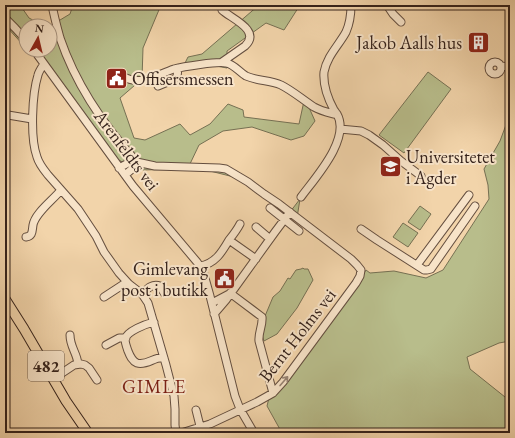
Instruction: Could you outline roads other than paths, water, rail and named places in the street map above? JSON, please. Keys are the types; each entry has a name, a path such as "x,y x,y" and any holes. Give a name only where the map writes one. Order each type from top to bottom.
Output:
{"main road":[{"name":"482","path":"5,298 66,402 88,433"}],"street":[{"path":"52,5 60,38 81,86 109,129 137,162"},
{"path":"301,197 329,159 338,141 340,129 337,115 326,91 324,80 328,59 346,32 350,17 351,5"},
{"path":"387,5 401,22"},
{"path":"222,10 246,27 250,37 248,43 222,62"},
{"path":"5,18 18,31"},
{"name":"Arenfeldts vei","path":"40,58 119,168 191,253 200,266 206,279 230,378 240,410 254,433"},
{"path":"122,76 132,80 147,80 178,68 226,62 241,73 280,84 315,107 337,115"},
{"path":"44,64 40,70 34,93 32,119 34,146 37,157 44,169 78,209 96,236 111,263 119,273 142,294 148,303 174,396 174,425 176,433"},
{"path":"501,66 510,67"},
{"path":"158,86 175,79 178,68"},
{"path":"5,117 8,115 32,119"},
{"path":"340,129 361,131 369,135 383,145 401,162 421,176"},
{"path":"119,168 132,161 155,166 226,169 248,182 290,212 222,306 214,314"},
{"path":"125,175 137,162"},
{"path":"26,237 31,234 37,216 61,190"},
{"path":"417,265 469,195"},
{"path":"361,229 424,270 427,270 431,269 475,206"},
{"path":"270,208 299,231"},
{"name":"Bernt Holms vei","path":"181,433 210,424 257,402 273,392 294,368 360,276 358,265 290,212"},
{"path":"200,266 204,266 215,260 240,224"},
{"path":"256,228 270,239"},
{"path":"229,240 256,259"},
{"path":"104,297 128,282"},
{"path":"142,294 154,285 160,286 164,293"},
{"path":"212,303 230,293"},
{"path":"230,293 262,317 259,341 273,392"},
{"path":"154,322 137,328 130,333 126,338 125,344 133,360 137,363 144,364 160,357 164,358"},
{"path":"70,335 72,347 78,364"},
{"path":"106,345 120,338 126,338"},
{"path":"53,379 67,369 78,364 83,364 97,380"},
{"path":"196,410 200,426"}],"place":[{"name":"Jakob Aalls hus","path":"478,42"},
{"name":"Offisersmessen","path":"117,78"},
{"name":"Universitetet i Agder","path":"390,166"},
{"name":"Gimlevang post i butikk","path":"224,278"}],"district":[{"name":"GIMLE","path":"154,386"}]}
